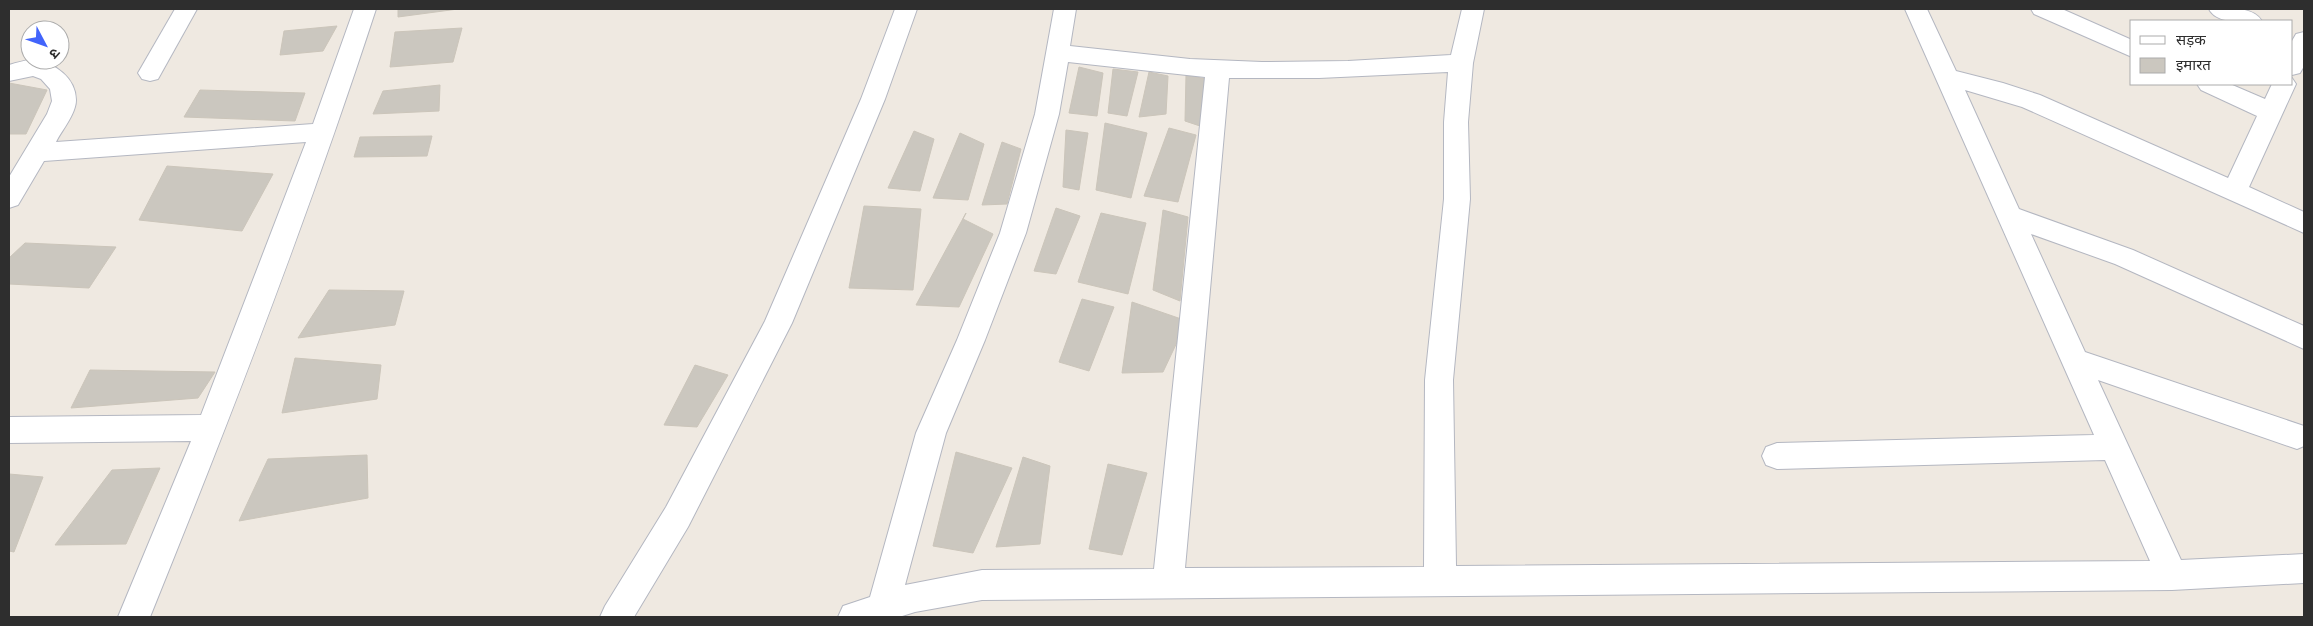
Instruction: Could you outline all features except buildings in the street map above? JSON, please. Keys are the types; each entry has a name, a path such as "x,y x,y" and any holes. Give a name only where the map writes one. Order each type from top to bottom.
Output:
{"street":[{"path":"150,73 186,9"},
{"path":"134,617 211,428 365,9"},
{"path":"616,617 677,518 778,323 873,99 906,9"},
{"path":"884,607 931,433 971,340 1013,233 1047,114 1065,9"},
{"path":"1440,581 1439,380 1457,200 1456,122 1461,63 1472,9"},
{"path":"1916,9 2172,575"},
{"path":"2042,9 2130,48"},
{"path":"2220,9 2248,20"},
{"path":"2293,64 2300,40"},
{"path":"1057,53 1218,69 1304,70 1461,63"},
{"path":"9,73 34,68 49,73 61,86 64,101 62,108 9,198"},
{"path":"1168,583 1218,69"},
{"path":"1947,77 2003,91 2031,101 2304,223"},
{"path":"2210,85 2272,112"},
{"path":"2234,192 2284,85"},
{"path":"37,152 321,132"},
{"path":"2010,216 2124,257 2304,338"},
{"path":"2075,360 2297,436"},
{"path":"9,430 211,428"},
{"path":"1777,456 2114,447"},
{"path":"854,617 915,597 982,585 2172,575 2304,569"}]}
